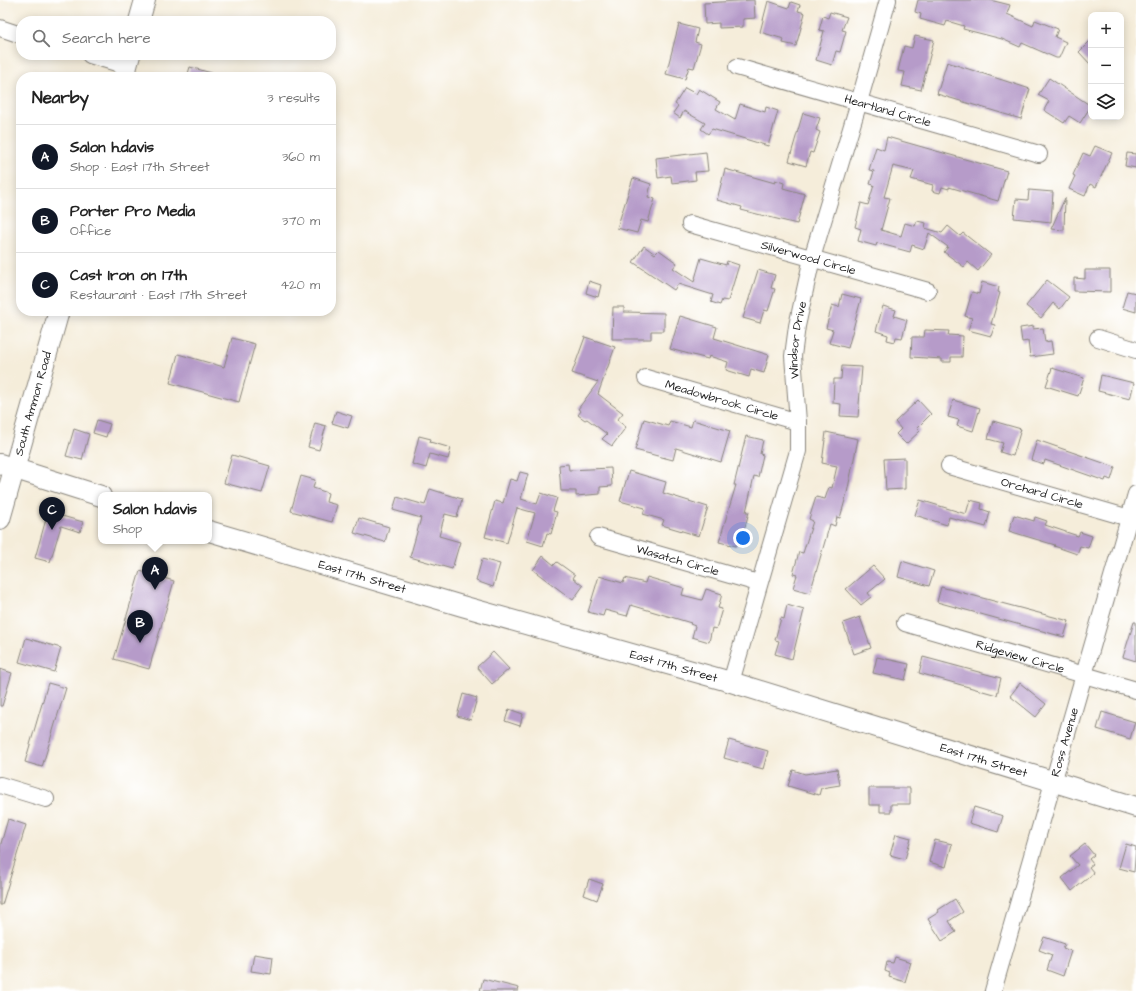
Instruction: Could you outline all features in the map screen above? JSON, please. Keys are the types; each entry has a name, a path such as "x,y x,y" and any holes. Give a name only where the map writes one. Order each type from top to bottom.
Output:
{"main road":[{"path":"140,16 145,0"},
{"name":"South Ammon Road","path":"0,519 7,466 57,316"},
{"path":"7,466 98,495"},
{"name":"East 17th Street","path":"212,532 462,606 731,682 1136,808"}],"street":[{"name":"Windsor Drive","path":"731,682 758,583 774,537 798,451 798,422 793,356 797,326 812,258 888,0"},
{"path":"0,28 16,33"},
{"path":"107,60 127,66"},
{"name":"Heartland Circle","path":"737,67 1039,154"},
{"name":"Silverwood Circle","path":"690,224 928,291"},
{"path":"1098,338 1136,350"},
{"name":"Meadowbrook Circle","path":"646,378 798,422"},
{"name":"Orchard Circle","path":"949,466 1133,519"},
{"name":"Ross Avenue","path":"993,991 1083,676 1133,519 1136,494"},
{"name":"Wasatch Circle","path":"598,537 758,583"},
{"name":"Ridgeview Circle","path":"905,623 1083,676 1136,690"},
{"path":"0,785 46,799"}],"building":[{"path":"754,0 755,18 743,19 743,27 719,28 719,23 705,24 704,3"},
{"path":"918,0 990,0 1010,5 1007,14 1033,26 1035,20 1058,29 1055,37 1066,42 1059,58 1056,58 1022,43 1020,47 1002,39 963,29 964,26 947,21 945,26 920,19 921,14 915,12"},
{"path":"768,1 789,8 791,2 800,5 798,11 805,13 796,46 783,43 784,39 760,32"},
{"path":"830,12 847,17 842,30 846,31 840,52 836,51 832,65 816,60 824,31 819,30 823,16 828,18"},
{"path":"679,24 698,29 695,42 701,44 694,68 689,67 685,79 666,74"},
{"path":"915,36 934,40 921,90 902,86 905,72 898,71 904,46 912,48"},
{"path":"1088,43 1088,62 1079,52"},
{"path":"947,62 1030,89 1021,119 937,94"},
{"path":"190,67 208,72 188,72"},
{"path":"1049,78 1088,104 1088,111 1080,123 1069,116 1064,123 1044,110 1049,101 1038,95"},
{"path":"685,88 696,94 699,89 720,102 716,109 735,120 740,104 765,112 766,107 778,111 768,146 712,129 708,134 701,129 705,123 684,111 680,118 673,113 678,106 675,104"},
{"path":"803,113 820,118 816,130 820,132 813,153 810,152 806,166 789,161"},
{"path":"887,137 1007,171 998,201 949,187 949,189 942,187 940,193 932,191 933,185 911,179 914,171 893,166 884,197 890,198 881,230 901,236 905,223 915,226 917,221 926,223 925,228 942,233 948,226 960,236 963,233 991,255 978,271 968,262 964,267 944,252 948,247 929,233 924,249 912,245 910,252 877,243 876,246 858,241 861,229 855,227 861,203 868,205 874,185 870,184 874,171 869,170 876,147 884,150"},
{"path":"1095,146 1112,153 1096,187 1090,184 1085,196 1069,189 1075,176 1073,175 1083,153 1090,156"},
{"path":"706,152 708,171 695,172 696,180 672,183 671,176 658,178 656,158"},
{"path":"1127,153 1136,154 1136,168 1125,166"},
{"path":"725,169 775,183 775,180 784,183 783,188 805,194 797,224 741,210 742,207 717,200"},
{"path":"633,178 651,184 648,197 655,199 648,222 641,220 637,233 617,228"},
{"path":"1029,190 1053,192 1051,222 1014,218 1016,199 1028,200"},
{"path":"1065,198 1064,230 1051,229"},
{"path":"644,246 655,254 659,250 677,263 673,268 694,282 701,258 726,265 727,261 739,265 728,301 722,300 720,305 711,302 713,295 678,284 674,290 633,262"},
{"path":"758,270 775,275 771,288 775,289 768,311 764,310 760,323 743,318"},
{"path":"1085,270 1110,270 1110,292 1074,291 1074,278 1085,279"},
{"path":"1047,280 1069,297 1060,309 1053,303 1041,318 1026,306"},
{"path":"589,281 601,285 598,297 586,293"},
{"path":"982,282 999,287 998,292 1000,293 991,324 995,325 991,336 968,330 972,318 965,316 972,292 979,294"},
{"path":"1127,291 1136,293 1136,312 1122,308"},
{"path":"842,294 861,299 848,348 829,343 833,330 826,328 832,305 839,307"},
{"path":"883,306 896,310 894,316 907,320 902,338 896,337 895,342 887,340 888,335 876,331"},
{"path":"613,307 624,307 624,312 664,313 664,331 651,331 651,339 612,339"},
{"path":"680,316 717,327 714,338 769,355 764,373 751,369 749,377 726,370 728,362 709,356 708,359 670,349"},
{"path":"1034,326 1032,329 1043,328 1045,342 1051,341 1053,354 1030,357 1028,341 1022,342 1020,328"},
{"path":"925,330 949,331 948,335 963,336 962,357 951,357 951,362 942,362 942,359 911,357 912,337 924,337"},
{"path":"585,337 615,347 598,394 623,413 617,420 626,427 612,446 602,439 607,434 587,419 585,420 578,415 581,411 578,409 598,382 572,373"},
{"path":"232,338 255,344 239,402 170,383 178,354 224,367"},
{"path":"842,366 862,367 858,417 840,416 841,404 833,403 834,379 841,379"},
{"path":"1052,368 1084,378 1078,396 1046,386"},
{"path":"1101,375 1134,383 1130,399 1098,391"},
{"path":"918,400 931,414 917,428 920,431 906,444 896,434 901,429 895,422"},
{"path":"953,400 980,408 973,431 957,426 959,420 948,417"},
{"path":"336,411 352,416 348,428 332,423"},
{"path":"644,419 668,426 670,421 691,427 693,420 730,431 721,462 676,448 673,460 635,450"},
{"path":"97,420 110,424 106,437 93,433"},
{"path":"993,421 1021,429 1013,456 1000,452 1003,443 988,439"},
{"path":"315,423 326,426 319,450 308,447"},
{"path":"74,429 89,434 82,460 66,456"},
{"path":"826,432 858,439 847,493 840,518 837,517 835,526 830,524 810,593 793,588 797,575 793,574 799,552 803,553 813,521 809,519 816,497 825,499 829,487 832,488 837,466 822,463"},
{"path":"419,436 431,439 430,442 451,448 448,459 430,454 426,468 412,464"},
{"path":"746,436 763,440 760,454 763,455 758,477 754,476 746,512 749,512 743,534 740,533 736,546 719,542 736,485 734,485"},
{"path":"1037,440 1115,467 1111,480 1106,478 1105,481 1045,460 1044,464 1031,460"},
{"path":"232,455 270,466 262,493 224,483"},
{"path":"905,458 905,489 886,490 884,459"},
{"path":"568,464 569,470 611,468 612,486 600,487 600,494 576,496 576,491 561,491 559,465"},
{"path":"629,471 666,482 663,493 708,507 699,536 662,525 664,520 643,514 645,508 620,501"},
{"path":"520,472 528,474 521,499 537,504 541,493 557,498 553,511 557,512 551,534 547,533 543,546 527,541 535,513 517,508 507,543 485,537 495,501 503,503 510,479 517,481"},
{"path":"301,476 315,480 313,488 328,493 326,502 337,505 332,522 291,511"},
{"path":"430,489 462,499 457,517 445,514 439,536 460,542 452,569 410,557 421,518 393,510 397,497 425,505"},
{"path":"920,500 966,514 970,500 982,503 981,509 990,512 986,527 949,517 947,525 915,515"},
{"path":"48,512 83,522 80,532 61,526 50,562 35,558"},
{"path":"1014,515 1034,521 1035,517 1047,521 1045,525 1078,536 1080,532 1092,536 1088,548 1080,546 1077,554 1054,546 1055,545 1009,531"},
{"path":"359,518 389,527 385,542 354,533"},
{"path":"543,556 554,565 557,562 575,575 573,578 583,586 573,600 533,570"},
{"path":"482,559 500,564 493,587 476,581"},
{"path":"902,561 934,571 929,586 898,577"},
{"path":"873,566 885,579 868,593 871,597 861,605 846,589"},
{"path":"140,571 174,581 149,669 114,659"},
{"path":"599,576 623,583 625,578 645,583 647,577 684,588 682,595 702,600 706,589 722,594 718,608 722,609 716,629 712,628 709,642 692,637 695,626 690,624 691,623 631,605 627,616 605,610 603,616 588,612"},
{"path":"941,587 1069,621 1064,637 937,602"},
{"path":"787,605 804,610 792,659 775,654 779,641 775,640 781,618 784,619"},
{"path":"860,617 871,648 854,654 843,623"},
{"path":"1134,622 1136,622 1136,661 1123,657"},
{"path":"26,638 61,648 54,672 19,662"},
{"path":"493,652 509,669 492,684 477,667"},
{"path":"877,657 909,664 905,680 873,673"},
{"path":"923,657 1001,678 997,695 919,673"},
{"path":"0,669 12,673 2,706 0,706"},
{"path":"48,683 66,688 42,767 25,762"},
{"path":"1020,683 1046,704 1036,717 1010,696"},
{"path":"463,694 477,698 471,720 457,716"},
{"path":"509,709 523,714 520,726 505,721"},
{"path":"1102,712 1135,722 1130,739 1097,729"},
{"path":"729,740 768,751 763,769 724,758"},
{"path":"837,769 840,785 821,788 819,795 788,786 793,770 805,774"},
{"path":"869,788 910,788 910,804 891,804 891,812 880,812 880,805 869,805"},
{"path":"974,807 1003,816 998,832 969,823"},
{"path":"8,819 26,825 2,905 0,905 0,847"},
{"path":"896,834 911,838 905,859 890,855"},
{"path":"935,840 952,844 946,867 929,862"},
{"path":"1085,844 1094,855 1089,859 1093,864 1089,867 1094,873 1072,891 1062,878 1078,865 1070,856"},
{"path":"1126,844 1136,847 1134,872 1119,868"},
{"path":"589,879 603,884 597,900 584,895"},
{"path":"955,899 963,912 949,921 956,932 942,941 928,919 939,912 938,910"},
{"path":"1044,937 1065,944 1063,948 1071,951 1063,976 1047,970 1052,955 1039,950"},
{"path":"254,954 273,957 271,974 251,971"},
{"path":"895,957 911,962 905,982 889,977 890,973 885,971 887,962 893,963"},
{"path":"483,979 519,988 518,991 480,991"}],"place":[{"name":"Cast Iron on 17th","path":"52,530"},
{"name":"Salon h.davis","path":"155,590"},
{"name":"Porter Pro Media","path":"140,643"}]}
